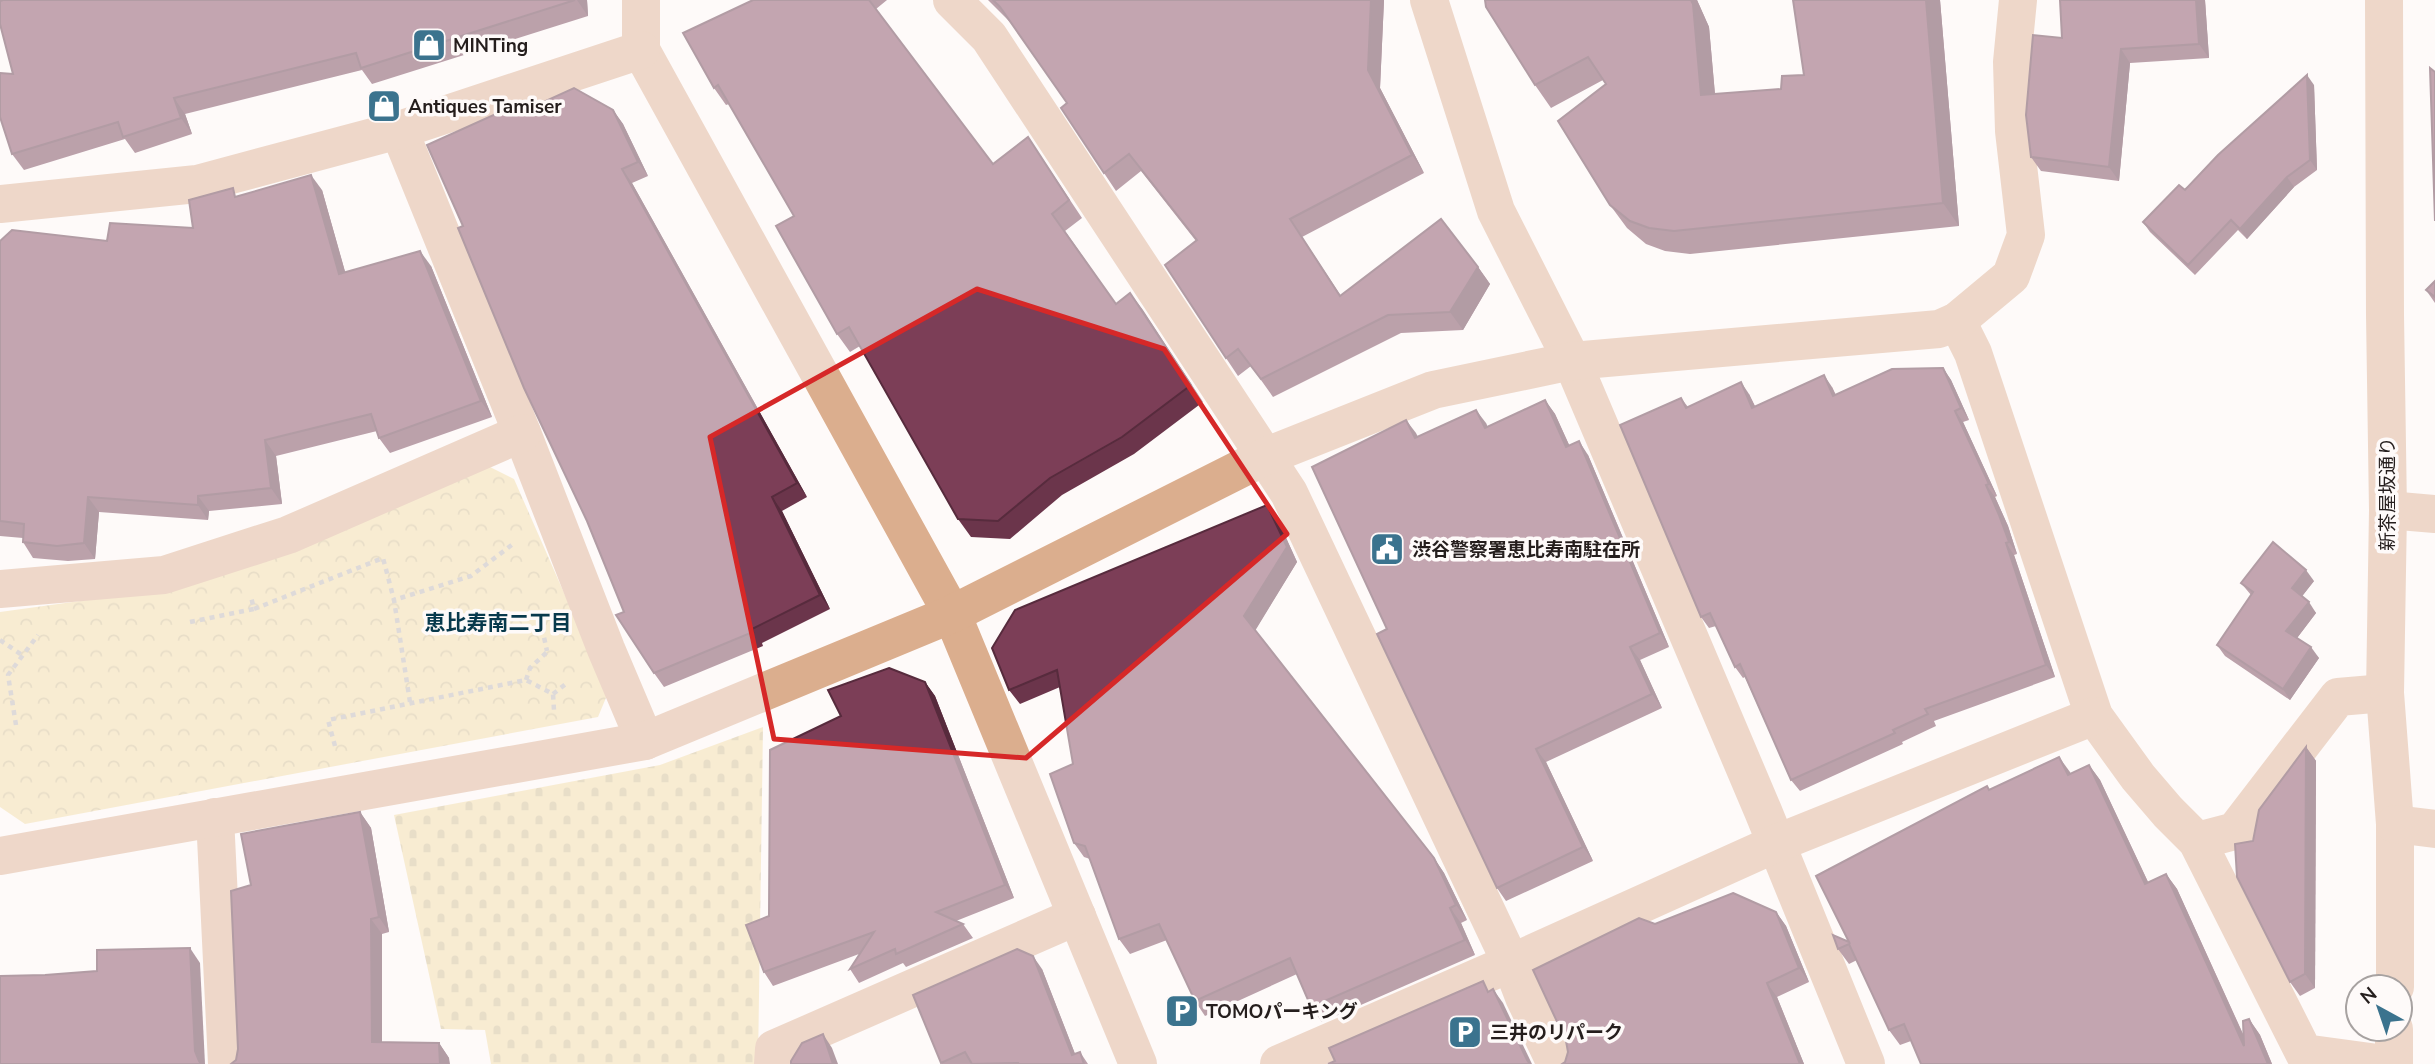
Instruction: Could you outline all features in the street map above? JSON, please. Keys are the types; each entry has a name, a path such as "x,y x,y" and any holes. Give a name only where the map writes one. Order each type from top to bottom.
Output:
{"street":[{"path":"641,0 640,50 953,614 1138,1064"},
{"path":"951,0 989,37 1289,493 1556,1064"},
{"path":"1429,0 1496,211 1572,361 1777,844 1866,1064"},
{"path":"0,856 645,741 953,614 1264,457 1433,390 1572,361 1939,329 1957,321 2011,276 2026,235 2013,117 2012,62 2018,0"},
{"name":"新茶屋坂通り","path":"2384,0 2389,510 2385,693 2395,824 2395,973"},
{"path":"0,204 197,184 398,130 640,50"},
{"path":"398,130 645,741"},
{"path":"1957,321 1973,354 2094,716 2146,786 2197,841 2304,1054 2385,1064"},
{"path":"0,589 164,575 288,535 522,433"},
{"path":"2389,510 2435,514"},
{"path":"2197,841 2235,831 2338,697 2385,693"},
{"path":"1279,1064 1777,844 2094,716"},
{"path":"215,817 227,1064"},
{"path":"2395,824 2435,829"},
{"path":"773,1064 774,1049 1077,916"},
{"path":"2394,1043 2394,1064"}],"path":[{"path":"394,600 471,576 512,544"},
{"path":"236,551 254,609"},
{"path":"177,623 254,609 383,558 394,600 410,702"},
{"path":"16,725 8,675 38,635 52,634"},
{"path":"0,640 22,654"},
{"path":"526,680 530,668 547,651 559,652"},
{"path":"553,694 562,689 573,676"},
{"path":"328,720 526,680 553,694"},
{"path":"553,694 559,755"}],"highlighted area":[{"path":"977,289 1164,349 1287,534 1026,758 774,739 710,437"}],"green space":[{"path":"482,463 514,479 608,693 598,717 25,824 0,807 0,612 174,588"},
{"path":"763,727 758,1064 491,1064 485,1030 441,1029 394,815 660,765"}],"building":[{"path":"575,0 361,68 356,53 174,98 181,118 123,137 118,122 12,154 0,117 0,73 13,74 0,24 0,1"},
{"path":"753,0 869,0 993,164 1028,137 1069,200 1052,214 1116,304 1130,293 1191,385 1122,437 1050,478 998,521 958,519 849,327 837,334 776,226 794,216 718,85 714,88 683,33"},
{"path":"993,0 1371,0 1368,70 1412,155 1290,219 1340,296 1441,219 1478,267 1450,312 1388,315 1261,379 1238,349 1226,358 1165,265 1197,240 1129,154 1104,173 1061,108 1067,103"},
{"path":"1485,0 1691,0 1701,95 1781,89 1782,76 1804,75 1793,0 1926,0 1943,203 1674,231 1649,228 1630,221 1610,205 1558,121 1606,84 1588,57 1535,85 1486,7"},
{"path":"2060,0 2196,0 2199,44 2121,49 2109,167 2031,157 2026,115 2033,35 2062,38"},
{"path":"2430,68 2435,72 2435,221"},
{"path":"2307,75 2310,160 2287,177 2240,229 2231,220 2188,265 2143,222 2179,185 2185,190 2218,155"},
{"path":"574,88 613,110 638,162 622,169 797,483 772,497 820,595 752,629 753,632 654,673 616,615 624,612 587,521 524,388 458,228 463,226 427,145 509,108 513,116"},
{"path":"311,175 339,274 420,251 481,401 379,438 371,414 265,440 271,488 198,496 198,505 88,497 84,543 57,546 23,542 24,524 0,521 0,241 12,230 107,241 110,223 193,228 189,200 233,188 235,197"},
{"path":"2435,281 2435,297 2426,290"},
{"path":"1943,368 1961,408 1955,411 1989,484 1986,485 2009,542 2006,543 2046,665 1925,709 1928,714 1893,730 1895,733 1791,780 1740,664 1735,667 1710,613 1701,617 1620,425 1681,398 1686,408 1741,382 1752,408 1824,375 1833,396 1892,369"},
{"path":"1545,400 1566,447 1579,441 1660,633 1630,647 1652,694 1536,749 1583,847 1497,888 1377,634 1387,629 1312,467 1406,420 1415,438 1476,410 1485,428"},
{"path":"1267,505 1287,547 1244,616 1434,858 1456,905 1450,908 1465,940 1311,1007 1290,958 1195,1001 1159,924 1119,939 1085,846 1074,843 1050,774 1073,764 1057,670 1009,690 992,648 1015,610"},
{"path":"2273,542 2306,570 2292,588 2309,602 2286,631 2311,647 2283,689 2217,645 2253,592 2241,583"},
{"path":"889,668 925,682 1005,885 936,912 963,924 896,954 895,949 850,969 874,932 764,972 746,925 769,916 770,750 841,716 828,690"},
{"path":"2306,747 2305,974 2290,982 2237,877 2235,844 2253,841 2259,810"},
{"path":"2059,757 2068,775 2089,765 2145,884 2166,874 2244,1046 2243,1021 2249,1019 2268,1064 1921,1064 1904,1024 1889,1030 1849,944 1838,949 1833,935 1849,942 1816,876 1987,786 1989,790"},
{"path":"360,812 379,917 371,919 372,1042 439,1043 440,1064 231,1064 236,1060 238,1049 231,891 251,885 241,834"},
{"path":"1733,893 1776,912 1799,968 1767,983 1800,1064 1562,1064 1568,1052 1566,1041 1533,970 1639,918 1655,924"},
{"path":"190,948 195,1051 201,1064 0,1064 0,976 97,971 97,950"},
{"path":"1017,949 1033,956 1072,1055 1080,1052 1084,1064 972,1064 965,1052 941,1063 913,995"},
{"path":"1483,981 1488,992 1493,989 1530,1064 1328,1064 1335,1061 1329,1048"},
{"path":"823,1034 833,1064 791,1064 802,1043"}],"place":[{"name":"MINTing","path":"429,45"},
{"name":"Antiques Tamiser","path":"384,106"},
{"name":"渋谷警察署恵比寿南駐在所","path":"1387,549"},
{"name":"TOMOパーキング","path":"1182,1011"},
{"name":"三井のリパーク","path":"1465,1032"}],"district":[{"name":"恵比寿南二丁目","path":"498,623"}]}
